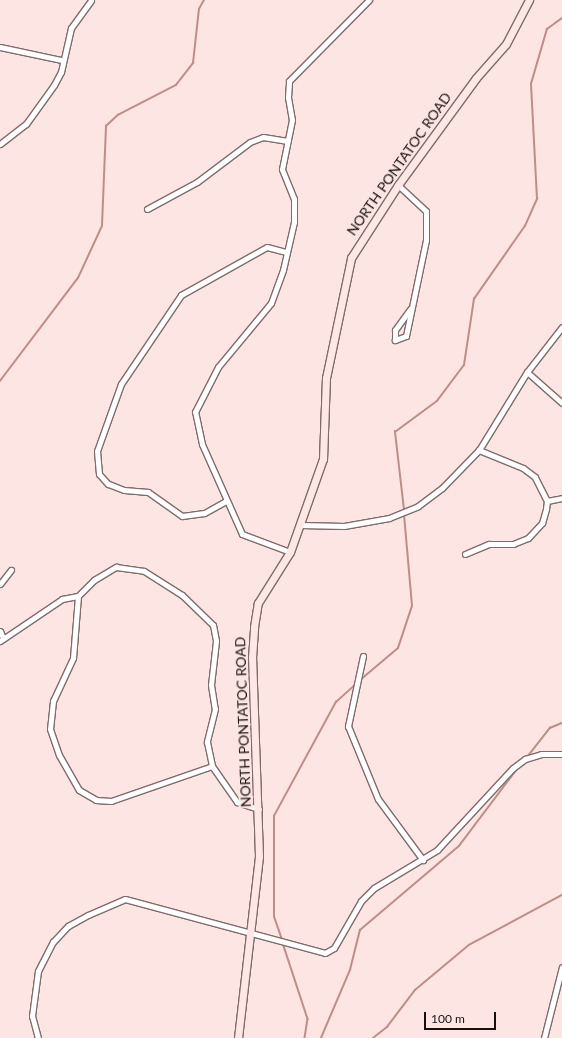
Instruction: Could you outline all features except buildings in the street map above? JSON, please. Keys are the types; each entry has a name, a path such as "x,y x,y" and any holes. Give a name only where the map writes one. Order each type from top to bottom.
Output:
{"street":[{"path":"0,144 26,124 54,85 61,72 62,60 71,28 91,0"},
{"path":"290,552 242,534 226,501 202,444 195,412 218,367 271,303 286,252 294,211 294,199 282,169 292,120 288,98 289,81 369,0"},
{"name":"NORTH PONTATOC ROAD","path":"238,1038 252,932 259,809 254,734 254,627 261,598 290,552 301,525 323,459 326,378 351,258 398,185 506,44 529,0"},
{"path":"0,46 62,60"},
{"path":"147,209 197,182 250,142 263,137 288,141"},
{"path":"398,185 426,211 426,240 410,309 406,336 395,340 395,330 410,309"},
{"path":"226,501 204,513 182,516 148,492 124,490 108,484 99,474 97,451 121,384 182,295 267,247 286,252"},
{"path":"301,525 344,526 402,513 442,488 479,450 527,372 562,327"},
{"path":"527,372 562,403"},
{"path":"465,554 489,544 513,544 528,538 542,523 547,501 535,477 524,468 479,450"},
{"path":"547,501 562,498"},
{"path":"0,631 2,639 62,600 78,596 107,571 125,566 134,568 182,595 213,625 216,641 211,685 215,709 207,742 212,766 237,802 259,809"},
{"path":"0,584 11,570"},
{"path":"78,596 73,658 53,701 50,729 59,755 79,790 96,800 111,800 212,766"},
{"path":"363,656 348,726 378,799 422,860"},
{"path":"38,1038 32,1016 38,971 53,942 68,926 88,914 125,899 252,932 325,953 334,948 361,901 374,888 422,860 452,837 525,759 562,754"},
{"path":"544,1038 562,967"}],"waterway":[{"path":"0,381 78,278 102,226 106,126 118,115 176,85 193,63 199,9 204,0"},
{"path":"404,510 395,432 437,401 464,365 474,299 525,226 537,199 531,84 547,29 562,18"},
{"path":"359,681 398,648 412,606 404,514"},
{"path":"282,940 274,917 274,816 336,702 355,685"},
{"path":"528,756 550,728 562,723"},
{"path":"321,1038 350,970 360,930 459,846 520,765"},
{"path":"373,1038 387,1027 415,990 469,945 562,895"},
{"path":"283,943 308,1019 305,1038"}]}
